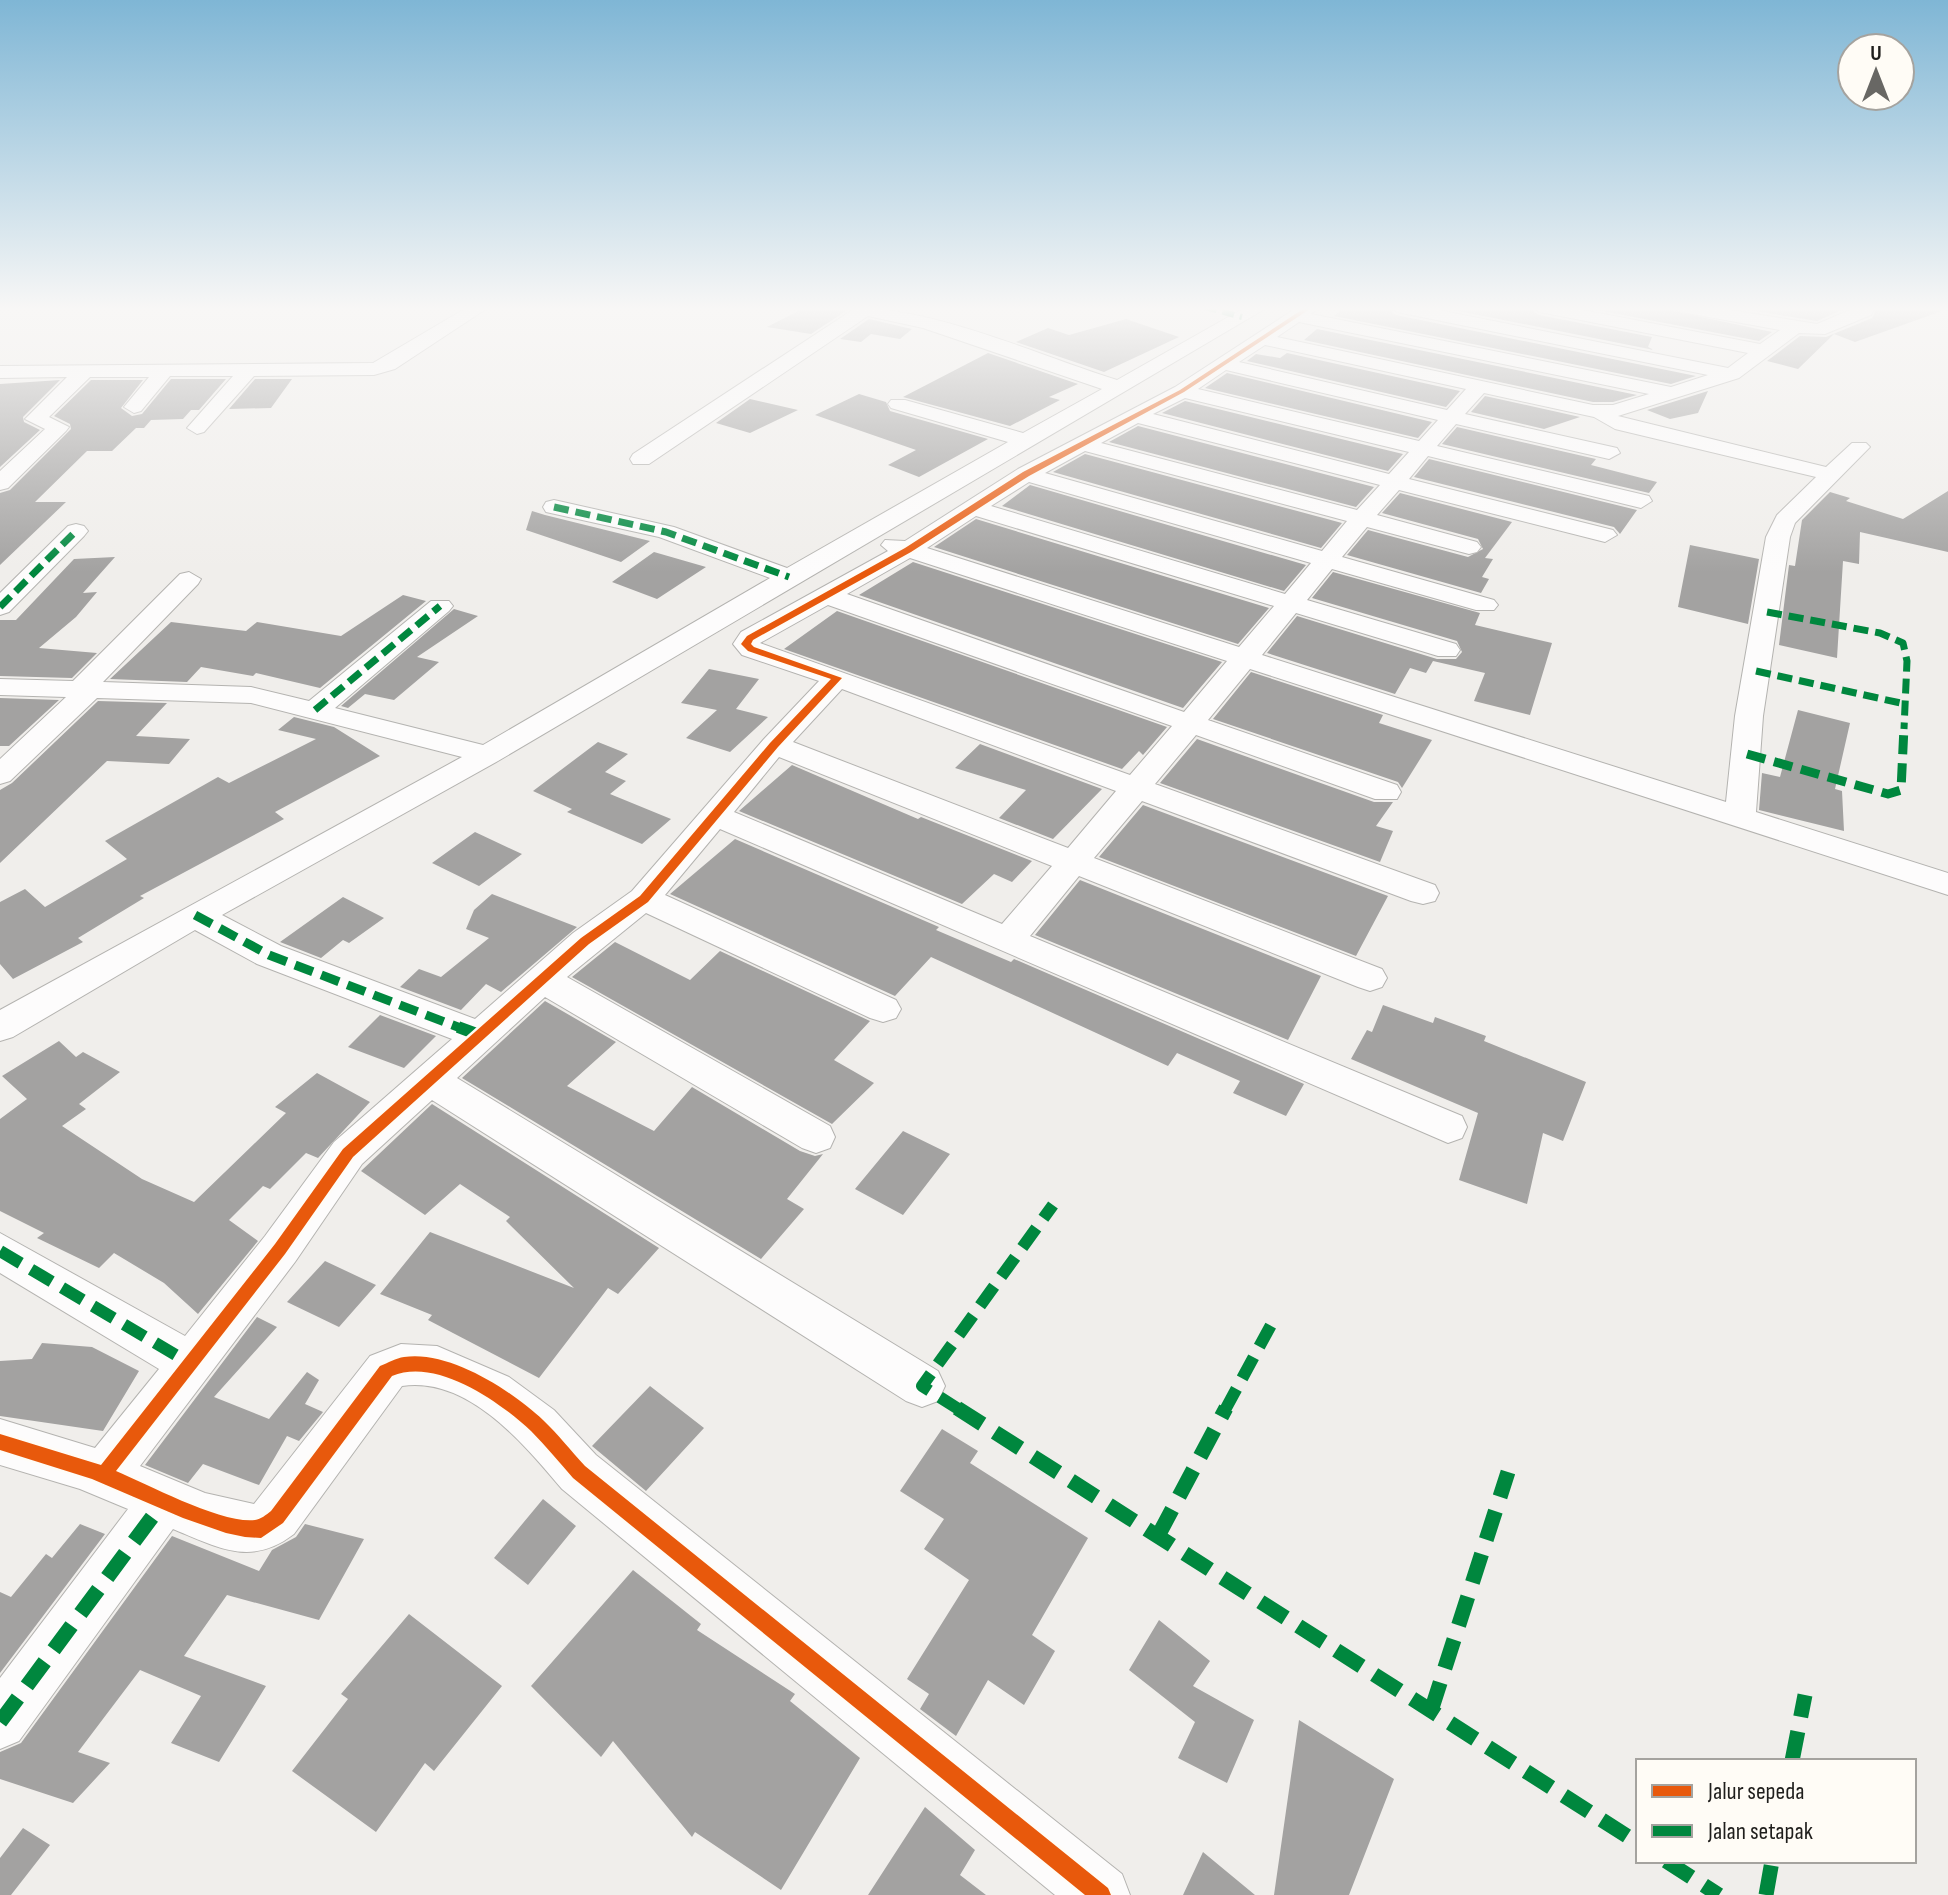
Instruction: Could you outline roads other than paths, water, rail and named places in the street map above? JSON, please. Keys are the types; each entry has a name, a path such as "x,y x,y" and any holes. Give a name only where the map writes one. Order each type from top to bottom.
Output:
{"street":[{"path":"0,483 59,427 58,424 35,419 60,395"},
{"path":"134,407 144,395"},
{"path":"197,428 226,395"},
{"path":"641,459 734,395"},
{"path":"1107,395 1028,441 882,542 828,596 750,638 747,646 1423,893"},
{"path":"4,1019 488,755 789,577 972,508 1026,474 1174,395"},
{"path":"1201,395 1641,501"},
{"path":"1365,395 1609,453"},
{"path":"1008,940 1362,518 1471,395"},
{"path":"1522,395 1603,413 1662,395"},
{"path":"898,404 1028,441"},
{"path":"1603,413 1605,418 1622,425 1829,474"},
{"path":"1135,416 1605,535"},
{"path":"1082,444 1469,547"},
{"path":"1740,817 1749,716 1778,537 1785,520 1859,447"},
{"path":"1026,474 1485,605"},
{"path":"554,507 666,532 789,577"},
{"path":"972,508 1447,650"},
{"path":"0,607 76,531"},
{"path":"882,542 1948,884"},
{"path":"0,775 189,579"},
{"path":"828,596 1386,792"},
{"path":"315,710 440,606"},
{"path":"701,630 738,648 762,653"},
{"path":"104,1474 280,1249 337,1166 429,1079 482,1036 585,941 644,899 774,745 837,678"},
{"path":"0,687 251,695 488,755"},
{"path":"774,745 1370,978"},
{"path":"716,816 1448,1127"},
{"path":"644,899 883,1009"},
{"path":"195,915 269,955 482,1036"},
{"path":"543,979 816,1137"},
{"path":"429,1079 922,1386"},
{"path":"0,1251 191,1364"},
{"path":"0,1442 104,1474 164,1501 245,1529 261,1529 277,1517 386,1371 408,1362 445,1368 524,1414 579,1472 1101,1895"},
{"path":"0,1722 164,1501"}]}
